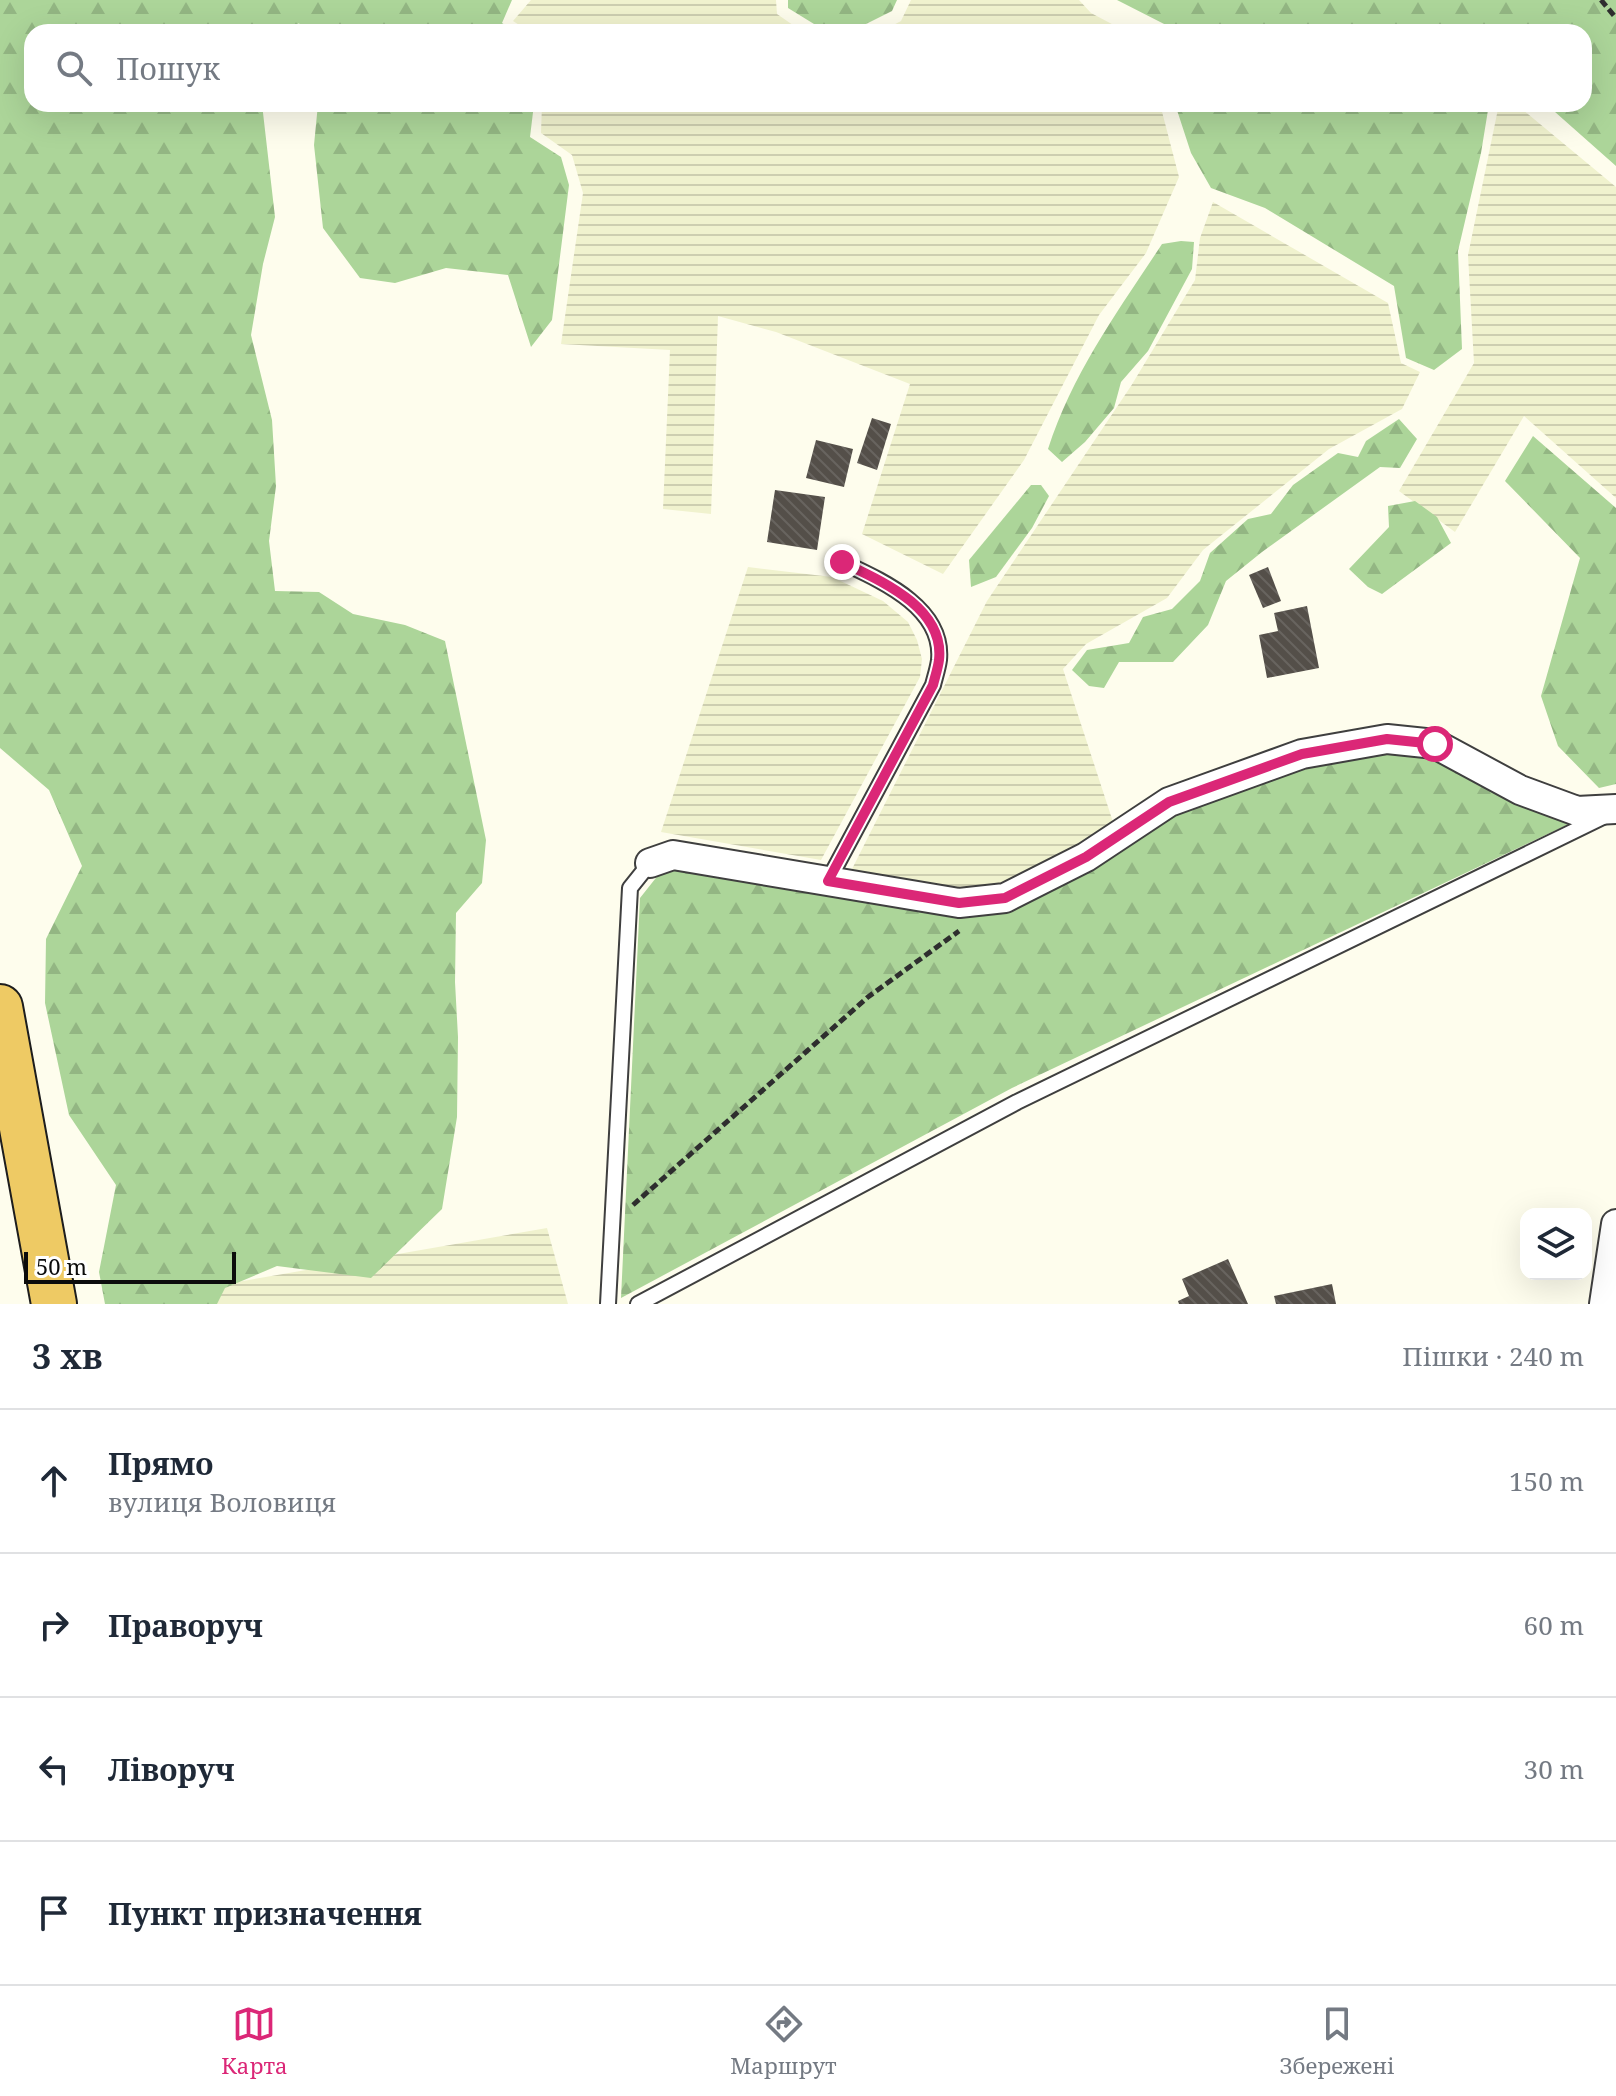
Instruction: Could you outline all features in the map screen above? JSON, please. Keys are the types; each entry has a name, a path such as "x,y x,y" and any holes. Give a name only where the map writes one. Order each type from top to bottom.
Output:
{"highway":[{"path":"0,1007 54,1304"}],"street":[{"path":"650,863 673,855 959,903 1005,898 1086,857 1169,802 1302,754 1387,739 1435,744 1520,790 1577,811 1616,810"},
{"path":"1604,1304 1616,1224"}],"lane":[{"path":"828,881 933,685 940,658 935,637 924,614 895,588 842,562"},
{"path":"638,1304 1017,1102 1616,810"},
{"path":"608,1304 630,888 650,863"}],"path":[{"path":"1601,0 1616,18"},
{"path":"612,1222 868,997 1005,898"}],"green space":[{"path":"0,0 512,0 504,24 24,24 24,112 263,112 275,217 251,335 272,420 276,486 269,541 275,591 319,592 353,614 405,625 445,641 486,840 482,883 456,913 457,1117 442,1209 371,1278 277,1266 225,1288 217,1304 105,1304 99,1272 116,1185 69,1115 45,1003 46,939 82,866 49,790 0,748"},
{"path":"531,0 776,0 777,14 791,24 518,24 513,21"},
{"path":"788,0 897,0 892,11 866,24 814,24 788,8"},
{"path":"911,0 1079,0 1091,13 1112,24 895,24 901,21"},
{"path":"1117,0 1616,0 1616,166 1555,112 1592,112 1592,24 1164,24"},
{"path":"317,112 533,112 530,137 561,157 569,185 552,320 531,347 508,275 446,268 395,283 360,278 323,228 314,145"},
{"path":"542,112 1162,112 1179,177 1146,253 1099,315 1024,460 943,574 862,534 910,384 776,332 718,316 711,514 663,509 670,350 561,344 583,193 572,155 541,133"},
{"path":"1178,112 1488,112 1458,251 1462,349 1434,370 1406,358 1394,286 1265,208 1211,188 1191,153"},
{"path":"1497,112 1526,112 1616,187 1616,498 1524,416 1455,532 1399,491 1474,363 1468,255"},
{"path":"1213,202 1388,303 1401,363 1420,372 1402,409 1329,449 1203,550 1167,598 1086,644 1063,669 1113,822 1076,847 1002,886 963,888 851,871 987,601 1131,386 1195,280 1200,238"},
{"path":"1194,242 1192,269 1148,351 1121,382 1114,408 1085,442 1062,462 1048,449 1083,368 1162,244"},
{"path":"1399,419 1417,439 1400,468 1380,467 1226,581 1208,625 1173,662 1119,662 1104,688 1089,686 1072,670 1087,650 1129,643 1143,617 1172,609 1200,581 1210,553 1248,519 1271,514 1293,485 1338,453 1358,457 1366,441"},
{"path":"1533,436 1616,508 1616,784 1599,788 1558,746 1541,696 1580,558 1505,481"},
{"path":"1031,485 1041,485 1049,496 1032,528 996,577 971,587 969,560"},
{"path":"1415,501 1437,517 1451,543 1382,594 1368,587 1349,569 1389,527 1388,506"},
{"path":"748,567 832,577 883,601 908,622 922,659 920,677 821,860 661,832"},
{"path":"1389,753 1430,759 1516,801 1573,822 1012,1088 621,1298 640,898 659,874 679,869 955,918 1007,911 1174,812 1304,767"},
{"path":"547,1228 568,1304 111,1304"}],"building":[{"path":"872,418 891,424 877,470 857,463"},
{"path":"816,440 853,449 844,487 806,478"},
{"path":"775,490 825,497 817,550 767,542"},
{"path":"1268,567 1281,601 1263,608 1249,575"},
{"path":"1307,606 1319,668 1267,678 1259,635 1278,631 1274,613"},
{"path":"1228,1259 1248,1304 1179,1304 1178,1301 1189,1296 1182,1279"},
{"path":"1332,1284 1336,1304 1276,1304 1274,1296"}],"route":[{"path":"842,562 895,588 924,614 935,637 940,658 933,685 828,881 959,903 1005,898 1086,857 1169,802 1302,754 1387,739 1435,744"}]}
